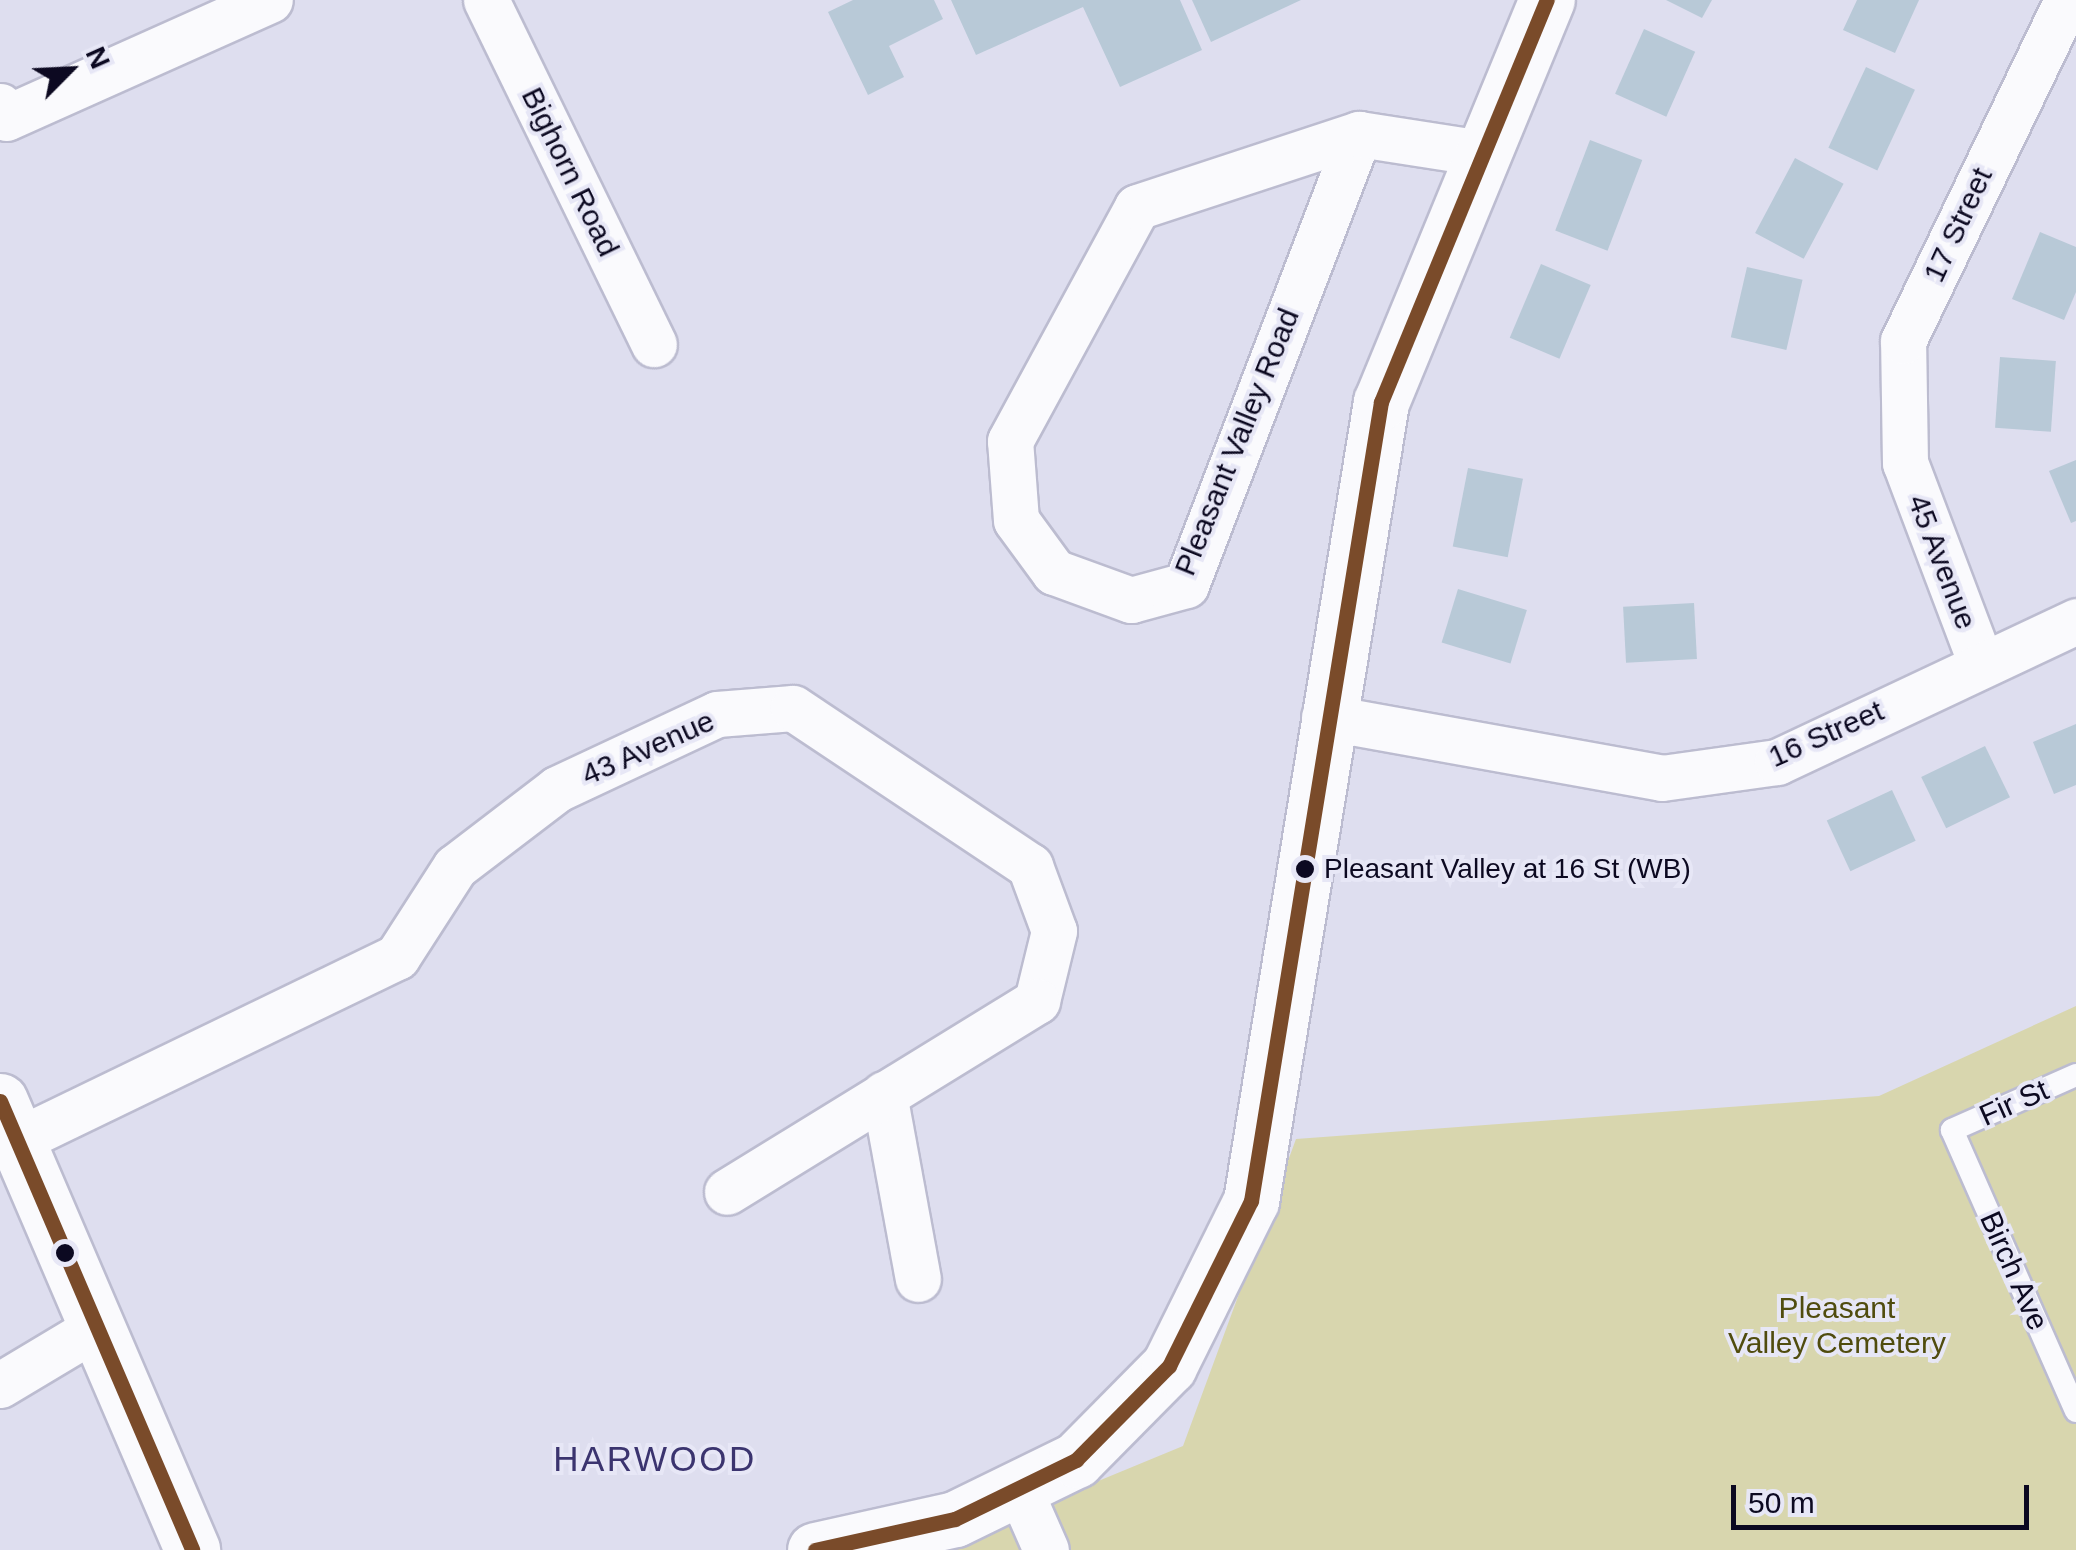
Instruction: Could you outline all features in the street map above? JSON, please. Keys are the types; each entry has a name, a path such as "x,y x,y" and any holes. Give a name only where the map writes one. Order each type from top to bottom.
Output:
{"street":[{"path":"0,106 6,118 270,0"},
{"name":"Bighorn Road","path":"486,0 654,344"},
{"path":"814,1550 956,1520 1021,1494 1076,1460 1169,1366 1251,1202 1324,717 1381,402 1547,0"},
{"name":"17 Street","path":"1905,463 1903,341 2067,0"},
{"name":"Pleasant Valley Road","path":"1360,134 1186,584 1131,600 1054,572 1016,520 1010,441 1136,207 1360,134 1482,153"},
{"name":"45 Avenue","path":"1905,463 1980,661"},
{"name":"16 Street","path":"1324,717 1662,778 1777,762 1980,661 2076,621"},
{"name":"43 Avenue","path":"192,1550 9,1120 397,957 455,867 557,789 717,714 793,708 1030,866 1054,930 1036,1001 726,1192"},
{"path":"884,1094 918,1278"},
{"path":"4,1372 96,1328"},
{"path":"1021,1494 1046,1550"}],"lane":[{"name":"Fir St","path":"1952,1130 2076,1075"},
{"name":"Birch Ave","path":"1952,1130 2076,1411"}],"green space":[{"name":"Pleasant Valley Cemetery","path":"2076,1006 2076,1550 931,1550 1183,1446 1296,1139 1879,1096"}],"building":[{"path":"853,0 934,0 943,19 889,46 904,77 868,95 828,12"},
{"path":"951,0 1180,0 1202,50 1120,87 1083,7 976,55"},
{"path":"1192,0 1301,0 1211,42"},
{"path":"1666,0 1712,0 1702,18"},
{"path":"1857,0 1919,0 1895,53 1843,30"},
{"path":"1644,29 1695,52 1666,117 1615,94"},
{"path":"1866,67 1915,90 1877,170 1828,148"},
{"path":"1590,140 1642,160 1608,251 1555,231"},
{"path":"1795,158 1844,184 1804,259 1755,233"},
{"path":"2040,232 2076,247 2076,292 2064,320 2012,299"},
{"path":"1541,264 1591,285 1559,359 1510,338"},
{"path":"1747,267 1803,280 1786,350 1731,337"},
{"path":"2000,357 2056,361 2051,432 1995,428"},
{"path":"2076,460 2076,521 2071,523 2049,471"},
{"path":"1468,468 1523,479 1508,557 1453,547"},
{"path":"1458,589 1527,610 1510,664 1442,643"},
{"path":"1694,603 1697,659 1626,663 1623,607"},
{"path":"2076,724 2076,785 2054,794 2033,742"},
{"path":"1985,746 2010,797 1946,828 1921,777"},
{"path":"1892,790 1916,841 1850,871 1827,820"}],"transit line":[{"path":"815,1550 955,1519 1076,1460 1169,1366 1251,1201 1381,402 1547,0"},
{"path":"0,1101 192,1550"}],"place":[{"name":"Pleasant Valley at 16 St (WB)","path":"1305,869"}],"district":[{"name":"HARWOOD","path":"655,1459"}]}
